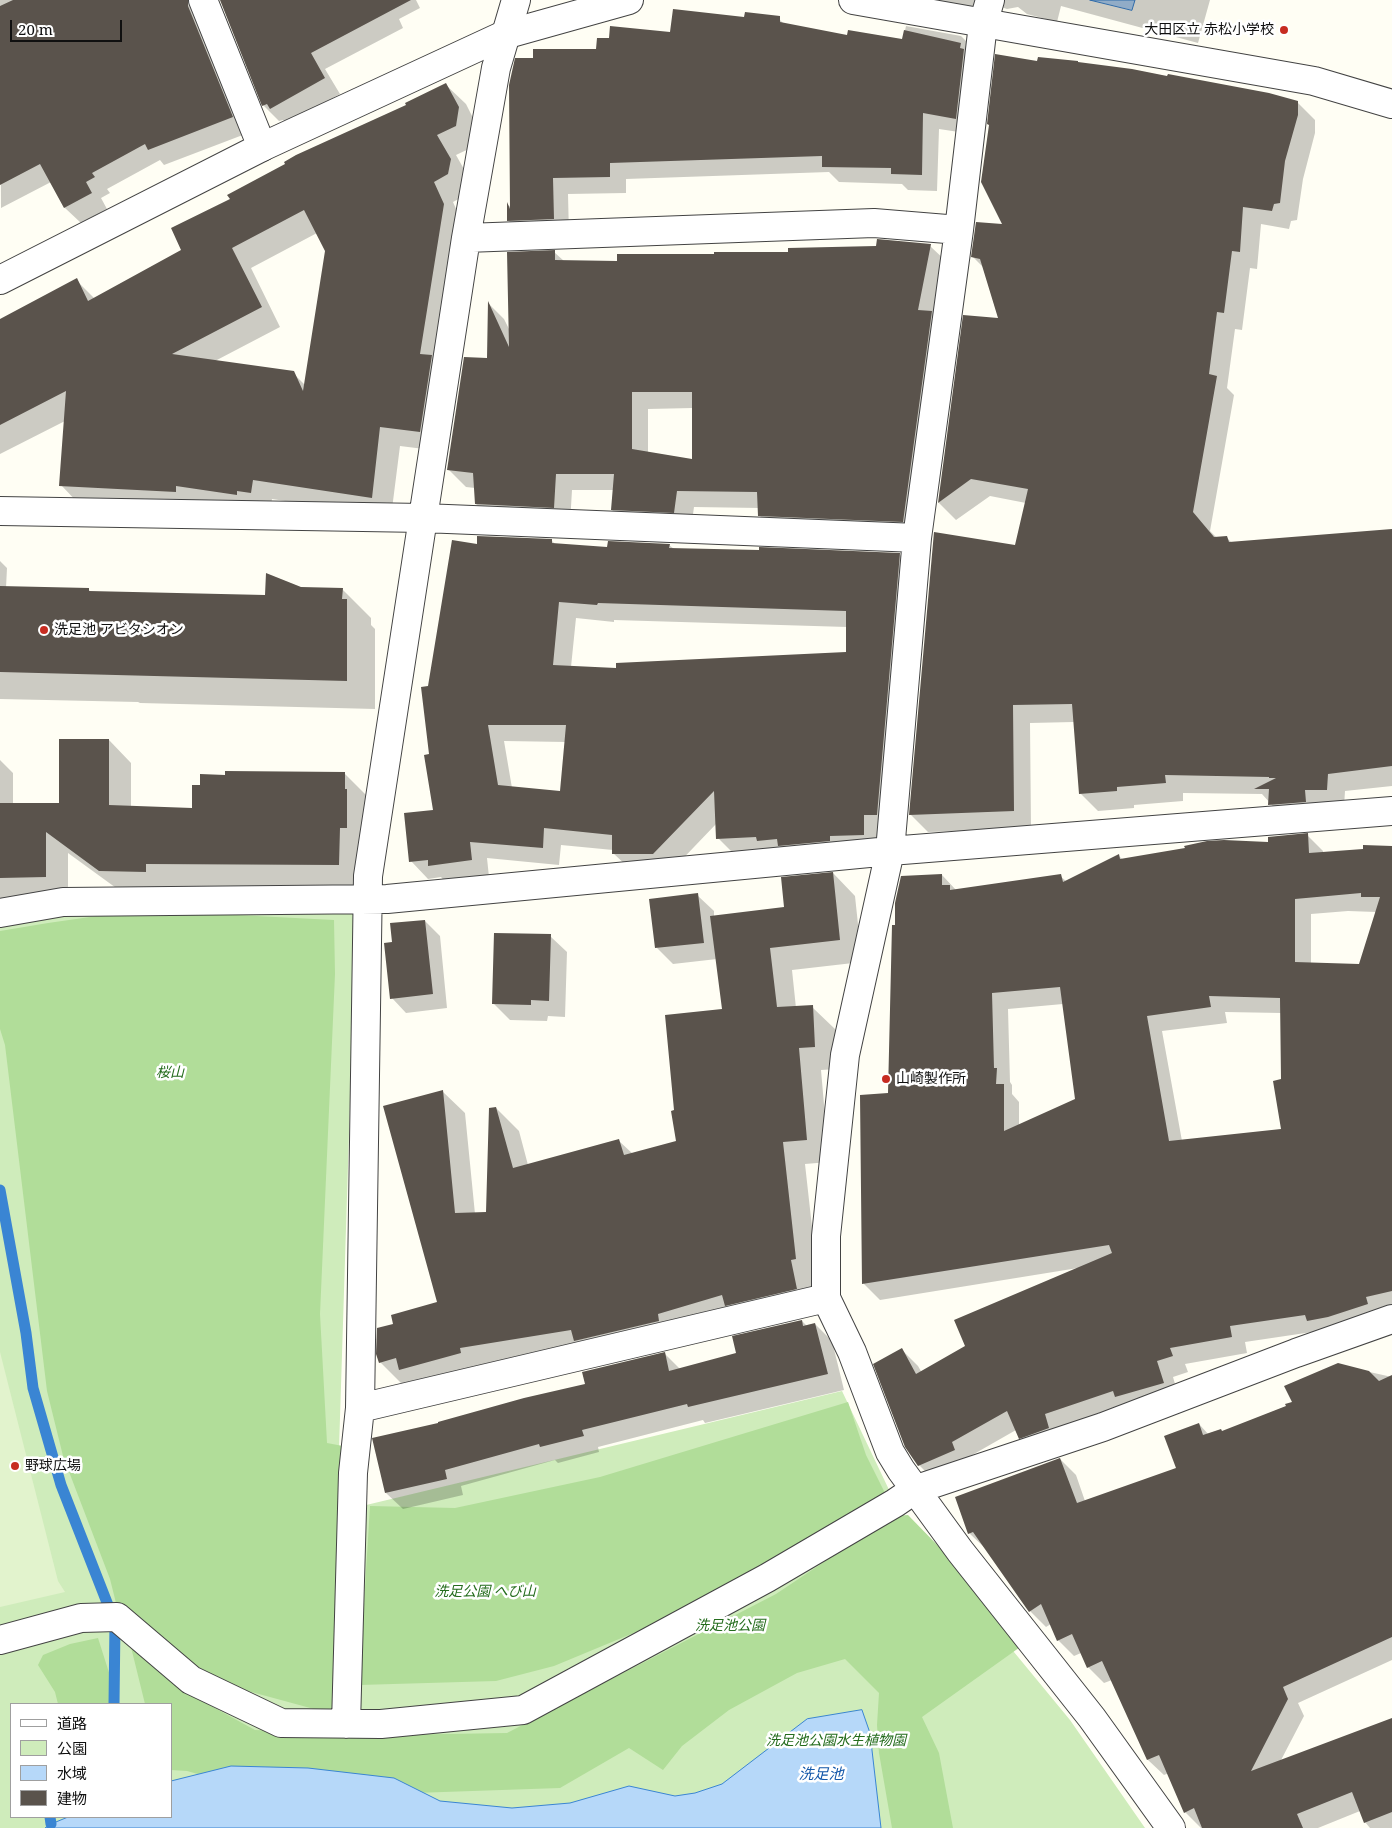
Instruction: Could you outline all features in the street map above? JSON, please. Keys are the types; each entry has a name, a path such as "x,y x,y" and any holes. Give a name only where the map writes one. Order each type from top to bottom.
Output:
{"street":[{"path":"203,0 262,147"},
{"path":"346,1724 354,1473 360,1408 368,876 466,238 491,94 504,35 516,0"},
{"path":"0,280 262,147 504,35 629,0"},
{"path":"854,0 987,12 1314,81 1392,104"},
{"path":"987,12 916,538 890,850 845,1055 826,1236 826,1298 852,1352 890,1452 914,1490 1092,1718 1171,1828"},
{"path":"466,238 874,223 959,230"},
{"path":"0,511 423,518 916,538"},
{"path":"0,913 63,902 396,898 890,850 1392,811"},
{"path":"360,1408 826,1298"},
{"path":"0,1640 81,1618 117,1616 191,1680 281,1723 381,1724 523,1710 767,1578 914,1490 1103,1427 1296,1353 1392,1319"}],"green space":[{"name":"洗足池公園","path":"65,907 356,913 337,1512 842,1391 901,1515 1070,1720 1145,1828 0,1828 0,920"},
{"name":"桜山","path":"139,910 334,920 335,974 320,1314 327,1443 348,1447 336,1709 314,1709 222,1684 119,1615 110,1579 63,1456 47,1391 5,1045 0,1029 0,931"},
{"name":"野球広場","path":"0,1352 58,1581 65,1592 0,1607"},
{"name":"洗足公園 へび山","path":"848,1402 866,1455 893,1509 677,1615 554,1666 496,1681 359,1685 370,1506 455,1508 600,1477"},
{"path":"908,1515 1030,1640 922,1717 939,1753 953,1828 892,1828 879,1753 877,1725 879,1693 845,1659 797,1673 729,1710 682,1746 663,1770 629,1748 560,1788 385,1794 274,1795 187,1771 172,1770 172,1703 145,1703 130,1643 191,1695 255,1730 386,1735 507,1733 776,1594 893,1516"},
{"path":"98,1638 119,1703 58,1703 55,1692 38,1665 43,1655 70,1644"}],"water":[{"path":"1090,0 1135,0 1132,10"},
{"name":"洗足池","path":"862,1710 870,1733 881,1828 45,1828 66,1818 172,1818 172,1781 231,1766 308,1768 394,1778 440,1801 512,1808 570,1803 629,1786 675,1796 695,1793 722,1784 807,1719"}],"building":[{"path":"13,0 188,0 188,6 233,117 148,150 145,144 92,173 95,177 86,182 92,193 64,208 40,164 0,185 0,6"},
{"path":"220,0 411,0 311,53 325,78 270,109 267,104 262,106"},
{"path":"673,9 744,17 745,12 780,16 780,22 847,35 848,30 902,39 904,30 961,43 960,48 964,49 956,119 923,113 922,175 891,174 891,168 822,167 822,156 610,163 610,177 553,178 554,219 507,221 507,202 510,209 509,85 515,58 533,58 533,49 596,49 597,38 609,38 610,26 670,32"},
{"path":"995,54 1037,61 1038,57 1078,61 1167,76 1168,74 1269,93 1298,101 1298,115 1285,161 1280,203 1274,204 1272,211 1243,207 1240,252 1232,251 1224,313 1217,312 1209,374 1217,376 1193,512 1214,537 1227,536 1229,542 1392,529 1392,766 1328,774 1327,790 1305,790 1306,802 1268,805 1269,789 1254,789 1276,778 1269,777 1165,775 1166,783 1117,787 1117,791 1079,794 1072,704 1013,705 1014,811 909,815 934,532 1015,545 1028,489 971,479 938,503 963,315 998,318 980,259 971,257 976,222 1002,224 981,182 989,125 987,124"},
{"path":"446,83 459,107 456,126 437,135 451,159 448,174 434,182 444,204 420,354 432,355 420,432 380,427 372,498 253,480 251,493 237,491 237,495 176,486 176,492 59,486 66,391 0,425 0,319 77,278 88,301 181,250 171,228 230,199 227,195 285,164 284,162 296,155 406,105 405,103","holes":["304,210 325,251 303,391 294,371 172,354 262,307 232,248"]},
{"path":"877,239 931,244 918,310 932,311 903,522 758,516 757,492 677,491 674,513 611,510 614,474 556,474 554,508 475,504 473,473 447,470 464,357 487,358 488,301 509,347 507,252 555,250 555,260 617,261 617,254 788,252 788,248 876,246","holes":["632,392 692,392 692,459 632,449"]},
{"path":"477,536 552,539 552,543 607,547 608,541 670,544 669,548 759,550 759,547 900,553 877,815 864,815 864,835 830,836 830,841 778,846 777,839 757,841 756,837 716,839 714,791 653,854 612,854 612,835 544,828 543,848 470,842 472,860 428,866 428,860 409,862 404,813 433,810 424,755 429,754 421,687 428,686 452,540 477,544","holes":["559,602 597,605 598,603 846,611 846,652 616,663 616,668 553,665","488,725 566,725 560,791 498,785"]},
{"path":"266,573 301,587 343,588 342,599 347,599 347,681 0,672 0,586 89,588 89,591 265,595"},
{"path":"59,739 109,739 109,805 192,808 192,785 200,785 200,774 225,775 225,771 345,772 347,828 340,828 339,865 146,864 146,872 99,871 46,832 46,877 0,878 0,803 59,803"},
{"path":"1308,833 1309,853 1363,849 1363,845 1392,846 1392,1291 1366,1297 1368,1304 1328,1317 1307,1321 1305,1315 1230,1326 1232,1337 1170,1348 1173,1356 1157,1361 1164,1383 1115,1397 1113,1391 1045,1414 1049,1428 1019,1439 1007,1411 952,1442 955,1450 918,1466 905,1447 873,1364 902,1348 916,1374 965,1346 954,1320 1112,1253 1109,1245 862,1284 860,1095 888,1093 892,925 895,925 895,903 901,876 942,874 942,885 950,885 950,890 1061,874 1063,882 1119,854 1120,859 1185,848 1184,846 1207,841 1268,842 1268,837","holes":["1361,893 1361,897 1380,897 1359,964 1295,962 1295,899","1060,987 1075,1099 1004,1131 1004,1084 996,1084 997,1068 994,1068 992,993","1209,996 1280,998 1281,1079 1273,1081 1281,1129 1169,1141 1147,1016 1211,1007"]},
{"path":"833,872 840,940 770,948 777,1007 813,1005 815,1047 799,1048 807,1140 783,1142 796,1259 791,1260 797,1289 725,1306 722,1295 658,1314 659,1321 574,1341 571,1330 460,1348 461,1353 399,1370 396,1358 379,1363 376,1354 377,1328 393,1324 391,1315 437,1302 383,1106 443,1090 455,1213 486,1212 489,1108 496,1107 513,1168 619,1139 624,1155 676,1141 671,1111 674,1110 665,1015 722,1009 710,916 784,907 781,877"},
{"path":"698,893 704,943 655,948 649,899"},
{"path":"425,920 433,994 390,999 384,943 392,942 390,923"},
{"path":"494,933 551,934 549,1001 531,1000 531,1005 492,1004"},
{"path":"802,1320 803,1326 815,1323 828,1374 688,1407 687,1404 582,1430 584,1436 540,1447 539,1444 445,1470 447,1479 385,1493 372,1438 438,1423 524,1398 585,1384 582,1372 665,1352 669,1371 736,1353 732,1336"},
{"path":"1338,1363 1369,1371 1379,1381 1392,1375 1392,1637 1283,1687 1288,1699 1251,1771 1392,1718 1392,1812 1364,1823 1352,1792 1297,1814 1303,1828 1202,1828 1194,1808 1184,1813 1159,1755 1147,1760 1102,1661 1087,1668 1072,1634 1057,1641 1041,1604 1029,1612 973,1532 968,1534 955,1497 1060,1458 1077,1503 1176,1468 1164,1436 1199,1423 1203,1435 1221,1429 1222,1431 1286,1406 1285,1404 1292,1402 1284,1386"}],"waterway":[{"path":"0,1190 26,1333 33,1388 61,1485 115,1623 114,1703"},
{"path":"50,1818 51,1824"}],"place":[{"name":"大田区立 赤松小学校","path":"1284,30"},
{"name":"洗足池 アビタシオン","path":"44,630"},
{"name":"山崎製作所","path":"886,1079"},
{"name":"野球広場","path":"15,1466"}],"park label":[{"name":"洗足池公園水生植物園","path":"836,1741"}]}
